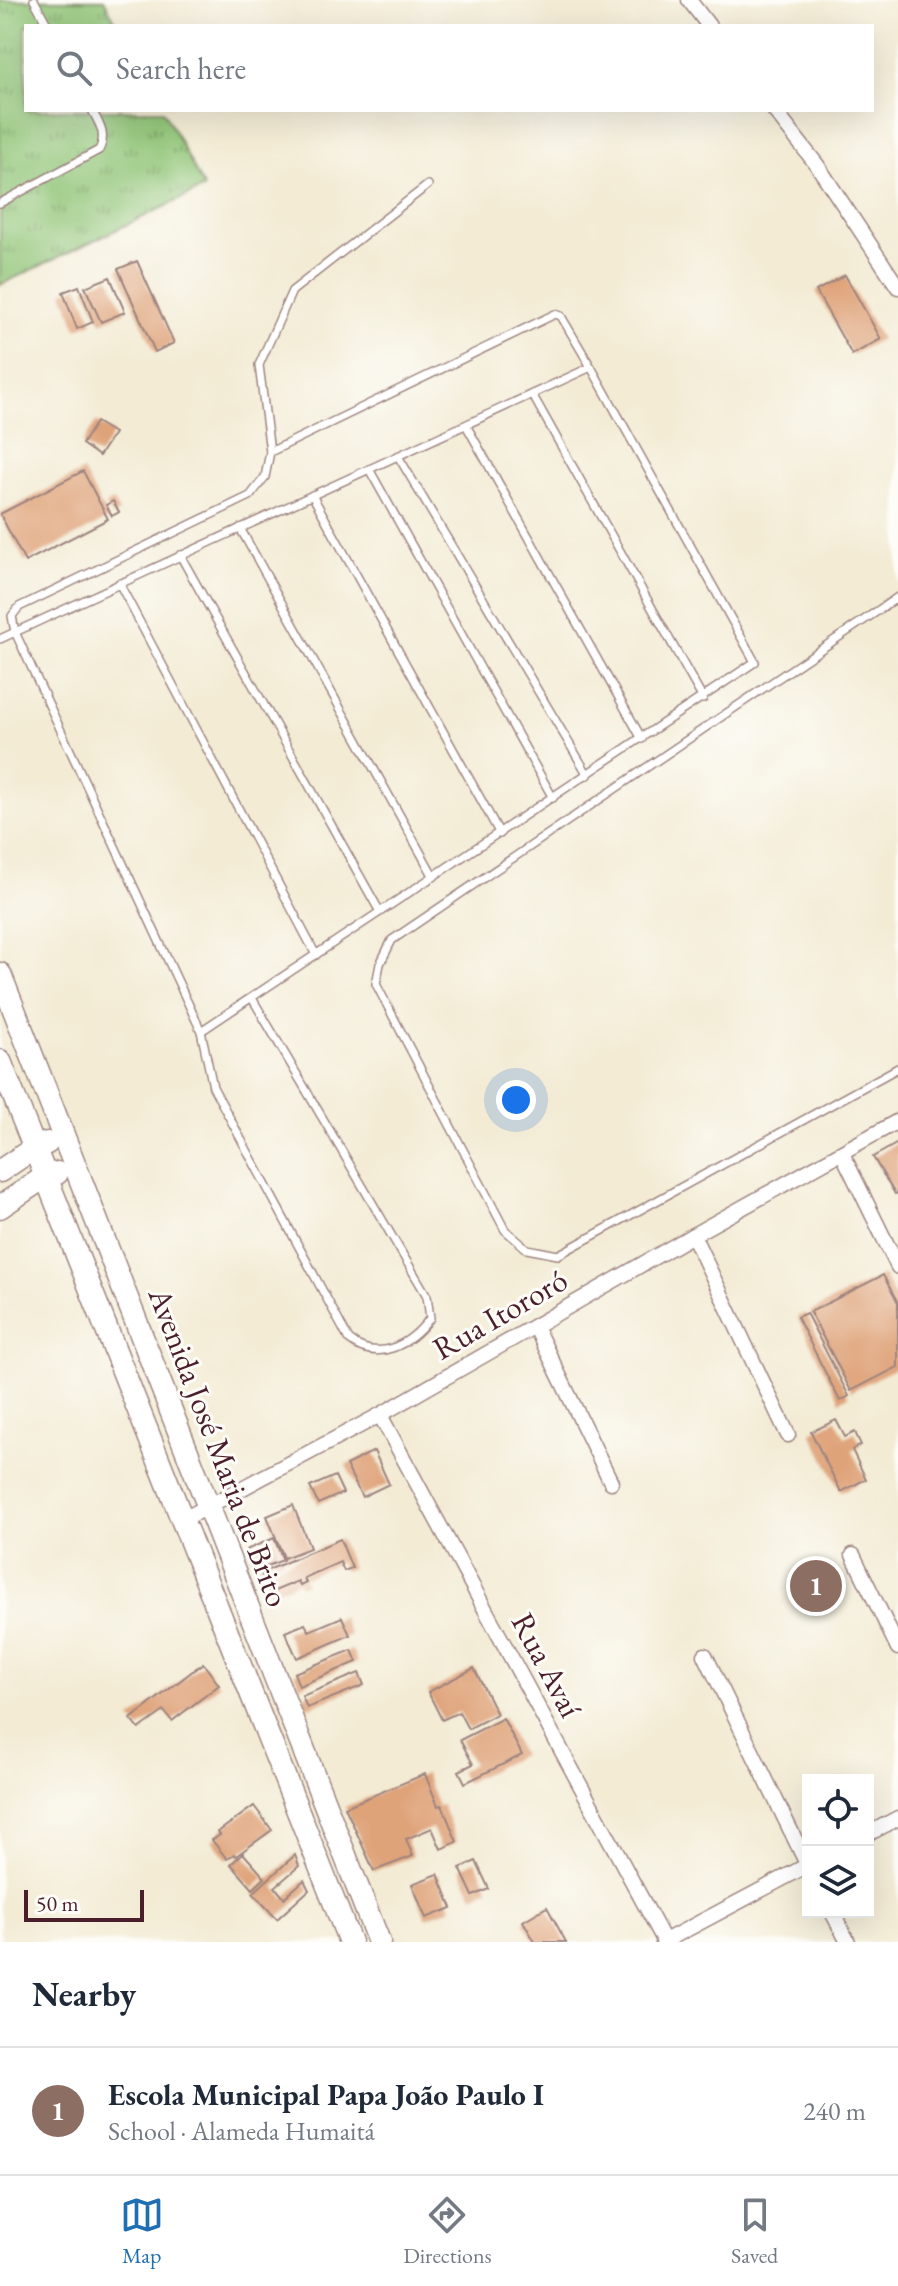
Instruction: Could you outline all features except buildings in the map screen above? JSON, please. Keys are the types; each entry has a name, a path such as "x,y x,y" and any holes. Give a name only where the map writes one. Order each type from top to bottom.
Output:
{"main road":[{"name":"Avenida José Maria de Brito","path":"0,974 379,1942"},
{"name":"Avenida José Maria de Brito","path":"0,1061 350,1942"},
{"path":"0,1171 34,1148 65,1136"},
{"path":"0,1207 46,1176 75,1166"}],"street":[{"path":"689,0 707,24"},
{"path":"776,112 817,165 898,287"},
{"name":"Rua Itororó","path":"184,1519 380,1415 898,1121"},
{"path":"842,1153 898,1267"},
{"path":"693,1235 788,1435"},
{"path":"535,1326 611,1482"},
{"name":"Rua Avaí","path":"380,1415 664,1942"},
{"path":"853,1555 898,1648"},
{"path":"705,1655 802,1853"},
{"path":"874,1831 898,1818"},
{"path":"664,1942 802,1868"},
{"path":"835,1918 848,1942"}],"lane":[{"path":"34,0 47,24"},
{"path":"0,203 99,150 104,141 93,112"},
{"path":"252,998 427,1296 430,1318 420,1332 382,1353 361,1350 349,1340 213,1087 201,1031 15,632 12,616 19,607 250,496 265,477 270,452 259,365 292,291 428,185"},
{"path":"201,1031 755,662 561,316 555,314 270,452"},
{"path":"0,639 591,367"},
{"path":"532,394 703,699"},
{"path":"466,425 642,739"},
{"path":"398,456 588,775"},
{"path":"369,469 553,798"},
{"path":"312,495 500,834"},
{"path":"240,528 434,877"},
{"path":"180,555 380,912"},
{"path":"119,583 316,955"},
{"path":"898,597 392,940 380,964 376,984 505,1230 527,1249 558,1255 898,1068"}],"green space":[{"path":"0,0 104,0 117,24 24,24 24,112 164,112 204,188 0,285"}],"place":[{"name":"Escola Municipal Papa João Paulo I","path":"816,1586"}]}
